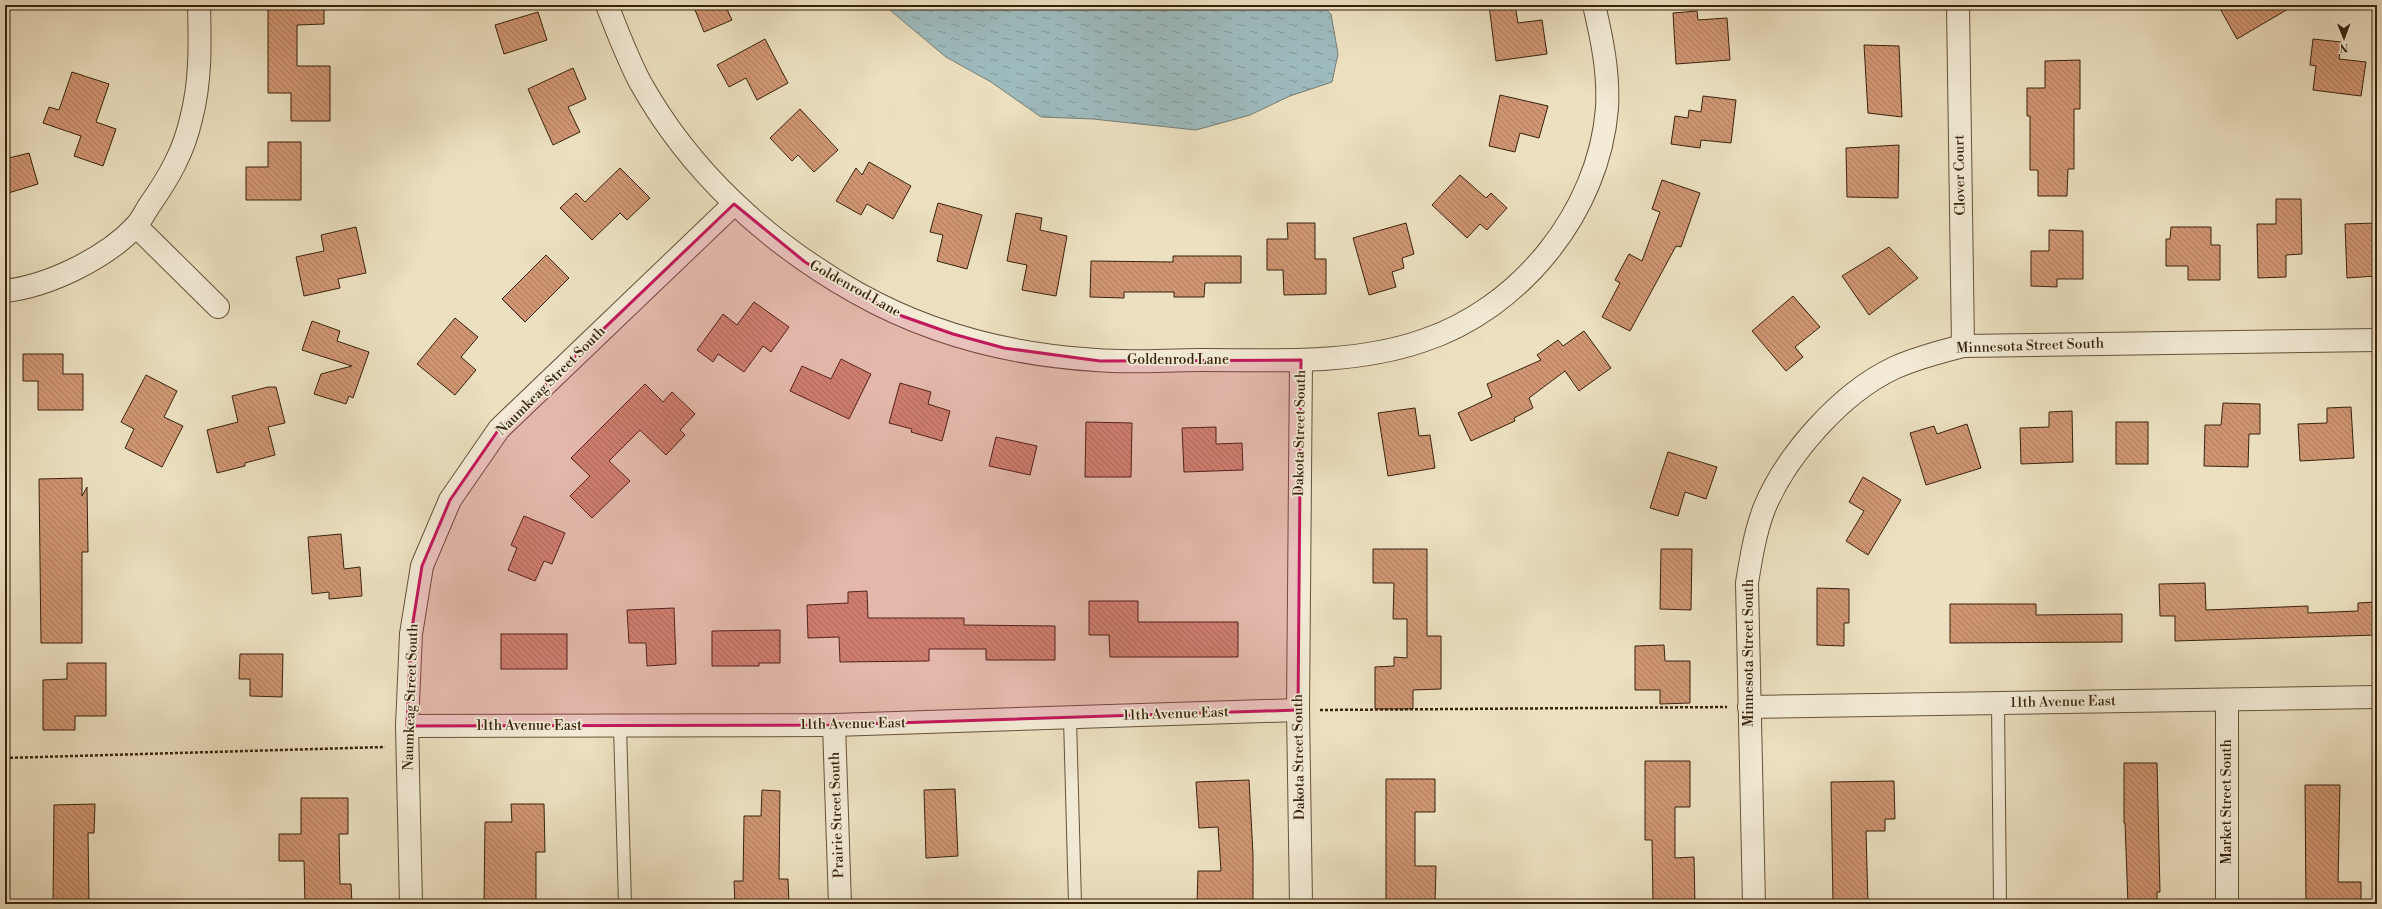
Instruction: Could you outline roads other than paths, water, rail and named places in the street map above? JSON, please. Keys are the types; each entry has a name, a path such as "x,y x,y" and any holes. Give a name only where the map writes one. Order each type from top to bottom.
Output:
{"street":[{"path":"5,291 56,277 99,256 136,226 169,176 182,148 191,120 197,88 200,55 199,5"},
{"name":"Goldenrod Lane","path":"607,5 640,82 652,101 673,132 734,204 772,238 805,262 858,294 902,316 960,336 1004,348 1100,361 1301,360"},
{"name":"Dakota Street South","path":"1301,904 1298,710 1301,360 1367,354 1422,341 1458,326 1496,303 1529,274 1550,249 1572,218 1591,178 1601,145 1607,110 1607,76 1594,5"},
{"name":"Clover Court","path":"1958,5 1963,346"},
{"name":"Naumkeag Street South","path":"411,904 408,736 411,634 422,566 450,500 499,429 734,204"},
{"path":"136,226 218,307"},
{"name":"Minnesota Street South","path":"1754,904 1747,583 1754,543 1760,522 1782,475 1808,438 1837,408 1865,385 1892,369 1925,355 1963,346 2377,340"},
{"name":"11th Avenue East","path":"1749,707 2377,698"},
{"name":"Market Street South","path":"2227,700 2227,904"},
{"name":"11th Avenue East","path":"408,736 620,726 834,726 1298,710"},
{"name":"Prairie Street South","path":"834,726 840,904"}],"lane":[{"path":"1998,703 2000,904"},
{"path":"1070,718 1075,904"},
{"path":"620,726 625,904"}],"water":[{"path":"888,5 1321,5 1331,14 1338,54 1332,82 1290,96 1250,115 1196,130 1093,119 1041,117 991,82 946,57 891,11"}]}
